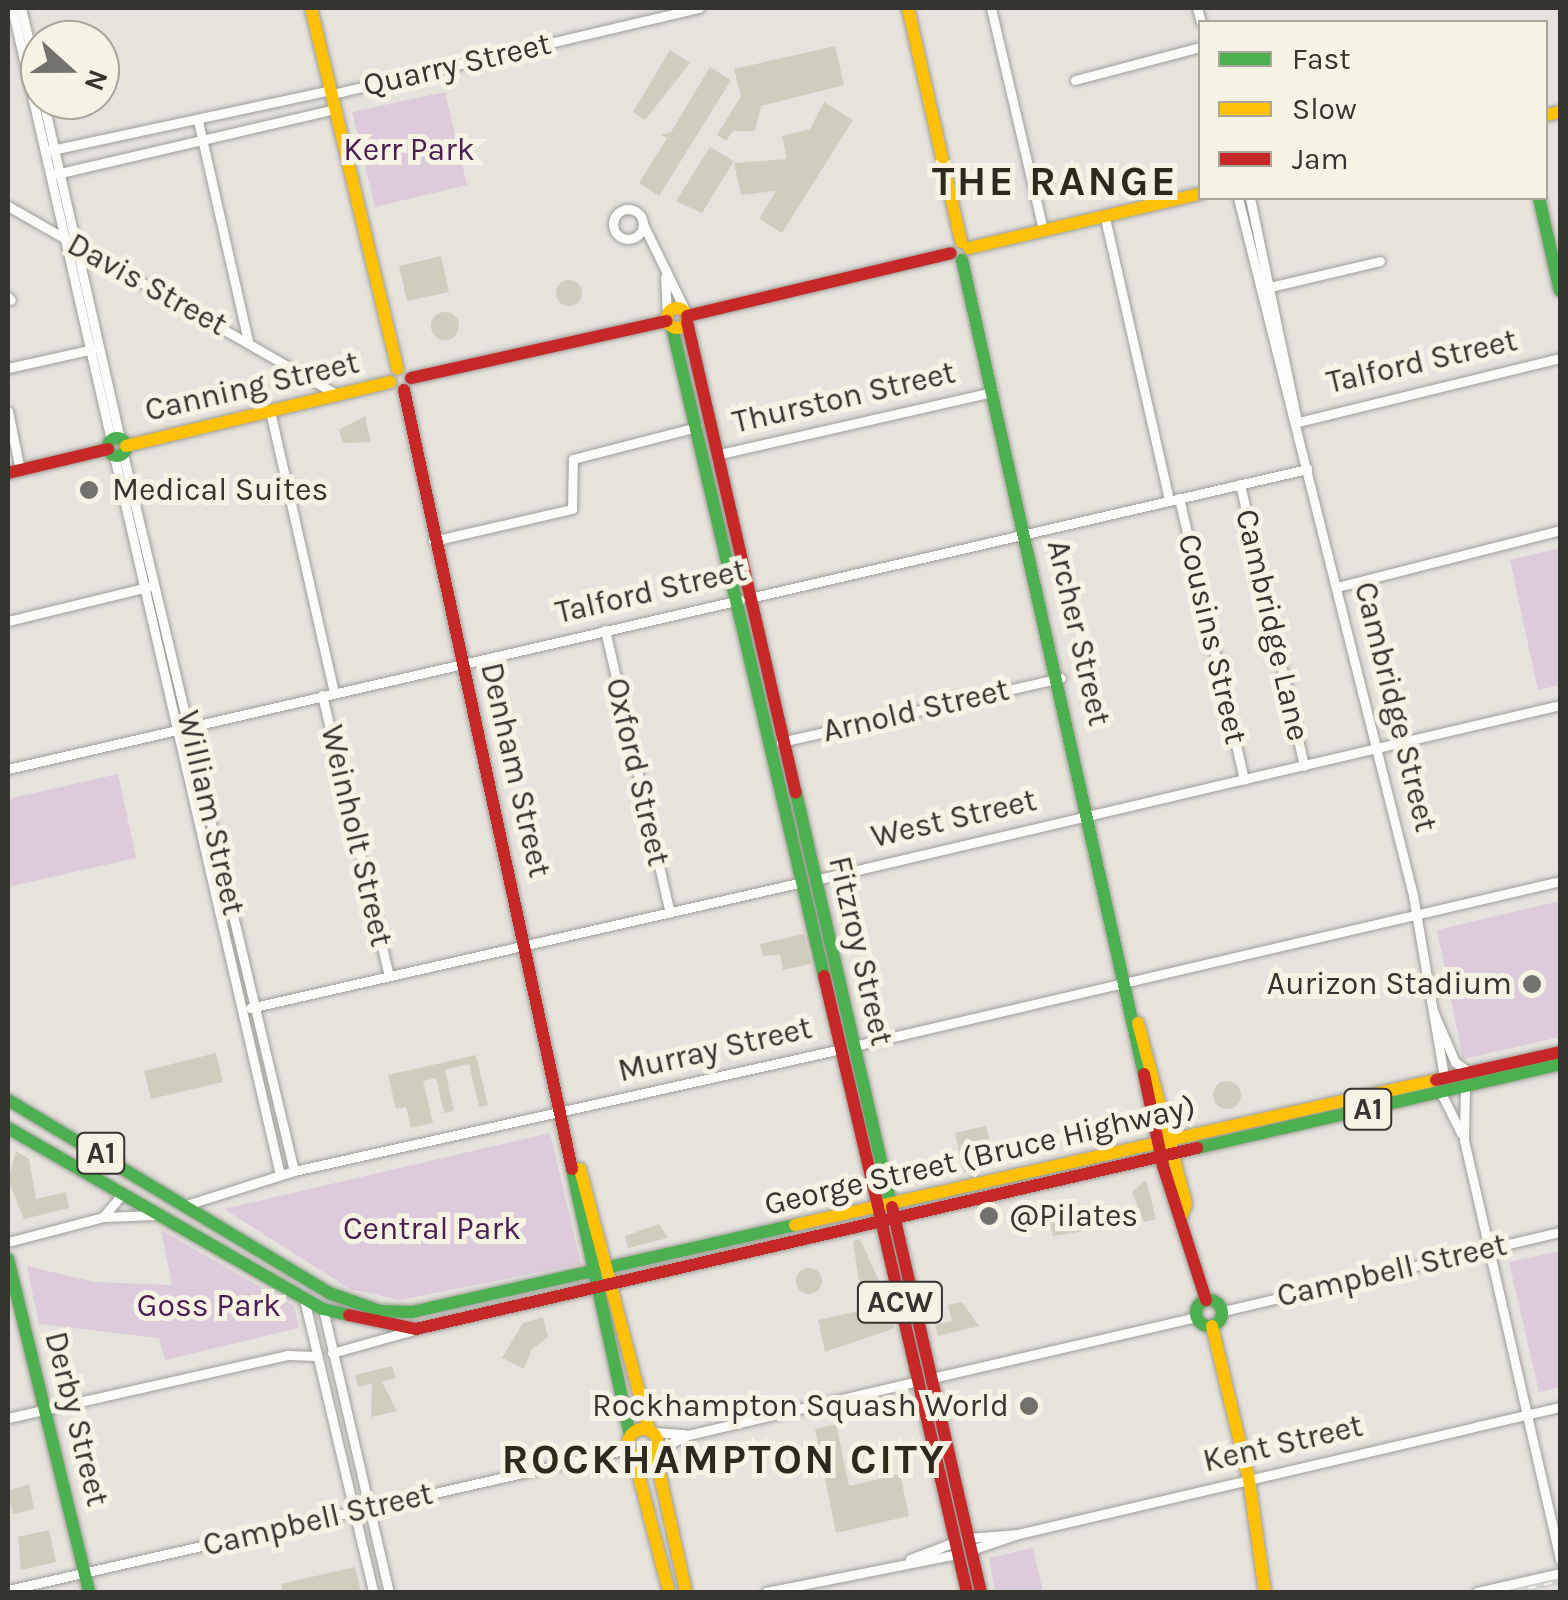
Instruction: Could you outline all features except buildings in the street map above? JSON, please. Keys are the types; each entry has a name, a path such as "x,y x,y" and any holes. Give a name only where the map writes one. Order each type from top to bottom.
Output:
{"main road":[{"path":"311,8 398,369 408,384"},
{"name":"Archer Street","path":"908,8 1136,1019 1166,1149 1186,1204 1182,1217 1206,1300"},
{"path":"687,317 1198,195"},
{"path":"1538,200 1560,291"},
{"name":"Canning Street","path":"408,384 687,317"},
{"name":"Fitzroy Street","path":"687,317 696,388 754,596 788,741 809,881"},
{"name":"Fitzroy Street","path":"669,321 696,388"},
{"path":"398,369 390,382 408,384"},
{"name":"Canning Street","path":"14,471 390,382"},
{"name":"Denham Street","path":"408,384 432,541 605,1278 656,1451"},
{"name":"Fitzroy Street","path":"713,455 772,744 809,881 963,1546 981,1592"},
{"name":"Talford Street","path":"740,600 754,596"},
{"name":"George Street (Bruce Highway)","path":"268,1256 347,1302 412,1312 605,1278 888,1220 1467,1071 1560,1052"},
{"name":"George Street (Bruce Highway)","path":"416,1328 885,1206 1466,1087 1555,1065"},
{"name":"A1","path":"8,1100 187,1202 268,1256"},
{"name":"A1","path":"8,1128 323,1309 416,1328"},
{"path":"268,1256 323,1309"},
{"name":"Derby Street","path":"8,1259 90,1592"},
{"name":"Denham Street","path":"605,1278 631,1447 669,1592"},
{"path":"1212,1326 1223,1310 1206,1300 1197,1317 1212,1326 1249,1480 1266,1585 1278,1592"},
{"path":"631,1447 651,1431"},
{"path":"631,1447 656,1451 686,1592"},
{"name":"Fitzroy Street","path":"963,1546 966,1592"}],"street":[{"name":"William Street","path":"12,8 49,151 65,239 95,349"},
{"name":"Quarry Street","path":"49,151 331,92 698,8"},
{"path":"992,8 1043,230"},
{"path":"1075,80 1198,48"},
{"name":"Quarry Street","path":"54,174 336,109"},
{"name":"William Street","path":"45,120 49,151"},
{"path":"198,121 248,341"},
{"name":"William Street","path":"54,174 76,246 117,447 190,726 294,1172"},
{"name":"Cambridge Street","path":"1238,200 1286,404 1297,421"},
{"name":"Cambridge Street","path":"1250,200 1307,468 1416,913 1443,1077"},
{"name":"Davis Street","path":"8,206 338,395"},
{"path":"669,321 658,250 636,237 616,235 614,215 632,209 643,224 687,317"},
{"name":"Cousins Street","path":"1105,218 1244,780"},
{"path":"636,237 643,224"},
{"path":"1270,286 1380,260"},
{"path":"8,368 95,349"},
{"name":"Talford Street","path":"1297,421 1560,358"},
{"name":"Thurston Street","path":"713,455 994,392"},
{"path":"8,411 14,471"},
{"path":"270,411 334,692"},
{"path":"432,541 572,509 573,458 705,425"},
{"name":"William Street","path":"117,447 142,589 280,1175"},
{"name":"Talford Street","path":"754,596 1307,468"},
{"name":"Cambridge Lane","path":"1240,484 1304,766"},
{"path":"1338,586 1560,530"},
{"path":"8,620 155,586"},
{"name":"Talford Street","path":"8,769 740,600"},
{"name":"Oxford Street","path":"604,630 670,913"},
{"name":"Arnold Street","path":"772,744 1061,678"},
{"name":"Weinholt Street","path":"322,695 389,976"},
{"name":"West Street","path":"243,1010 1560,706"},
{"name":"Murray Street","path":"187,1202 280,1175 566,1113 1560,880"},
{"name":"Cambridge Street","path":"1432,1008 1455,1062 1467,1071"},
{"path":"1443,1077 1555,1065"},
{"path":"1464,1140 1466,1087"},
{"path":"1440,1092 1464,1140 1532,1414 1560,1560"},
{"path":"104,1217 122,1194"},
{"path":"187,1202 182,1220 221,1252"},
{"path":"8,1242 104,1217 158,1214"},
{"name":"Campbell Street","path":"1223,1310 1560,1232"},
{"path":"304,1299 373,1592"},
{"path":"323,1309 389,1592"},
{"path":"656,1451 688,1434 1197,1317"},
{"path":"332,1353 416,1328"},
{"path":"8,1418 287,1355 316,1356"},
{"name":"Kent Street","path":"766,1592 1560,1408"},
{"path":"651,1431 688,1434"},
{"name":"Campbell Street","path":"8,1590 631,1447"},
{"path":"1477,1592 1560,1573"}],"green space":[{"name":"Kerr Park","path":"445,92 467,185 375,207 352,112"},
{"path":"1560,548 1560,685 1538,690 1510,560"},
{"path":"118,774 136,858 8,887 8,799"},
{"path":"1560,901 1560,1037 1463,1059 1437,930"},
{"name":"Central Park","path":"550,1133 581,1264 400,1300 350,1289 224,1209"},
{"name":"Goss Park","path":"161,1230 294,1306 299,1328 165,1360 159,1338 39,1324 27,1266 94,1282 172,1285"},
{"path":"1560,1251 1560,1387 1539,1392 1509,1262"},
{"path":"1033,1548 1043,1592 995,1592 989,1558"}],"railway":[{"path":"1513,1592 1560,1581"}],"traffic: fast":[{"path":"1539,200 1560,291"},
{"path":"962,260 1144,1074"},
{"path":"672,327 824,976"},
{"path":"117,438 126,447 117,456 108,447 117,438"},
{"path":"796,793 891,1204"},
{"path":"1197,1148 1560,1064"},
{"path":"8,1100 329,1293 380,1311 412,1312 795,1225"},
{"path":"8,1128 323,1309 349,1315"},
{"path":"572,1169 630,1435"},
{"path":"8,1259 89,1592"},
{"path":"1209,1300 1218,1304 1222,1313 1218,1322 1209,1326 1200,1322 1196,1313 1200,1304 1209,1300"}],"traffic: slow":[{"path":"311,8 398,369"},
{"path":"908,8 961,242"},
{"path":"1548,115 1560,112"},
{"path":"969,248 1198,194"},
{"path":"673,308 681,308 687,318 681,328 673,328 667,322 667,314 673,308"},
{"path":"126,446 390,382"},
{"path":"1138,1023 1186,1204 1181,1217"},
{"path":"795,1225 1436,1080"},
{"path":"580,1169 649,1430"},
{"path":"1212,1326 1249,1480 1265,1592"},
{"path":"643,1429 654,1433 658,1444 654,1455 643,1459 632,1455 628,1444 632,1433 643,1429"},
{"path":"655,1453 686,1592"},
{"path":"634,1457 669,1592"}],"traffic: jam":[{"path":"687,316 951,253"},
{"path":"411,378 667,321"},
{"path":"687,322 796,793"},
{"path":"404,390 572,1169"},
{"path":"8,473 108,449"},
{"path":"824,976 878,1207"},
{"path":"1436,1080 1560,1052"},
{"path":"1144,1074 1163,1166 1206,1300"},
{"path":"349,1315 416,1329 1197,1148"},
{"path":"892,1207 981,1592"},
{"path":"879,1211 967,1592"}],"place":[{"name":"Medical Suites","path":"89,490"},
{"name":"Aurizon Stadium","path":"1532,984"},
{"name":"@Pilates","path":"989,1216"},
{"name":"Rockhampton Squash World","path":"1029,1406"}],"district":[{"name":"THE RANGE","path":"1055,181"},
{"name":"ROCKHAMPTON CITY","path":"724,1459"}]}
